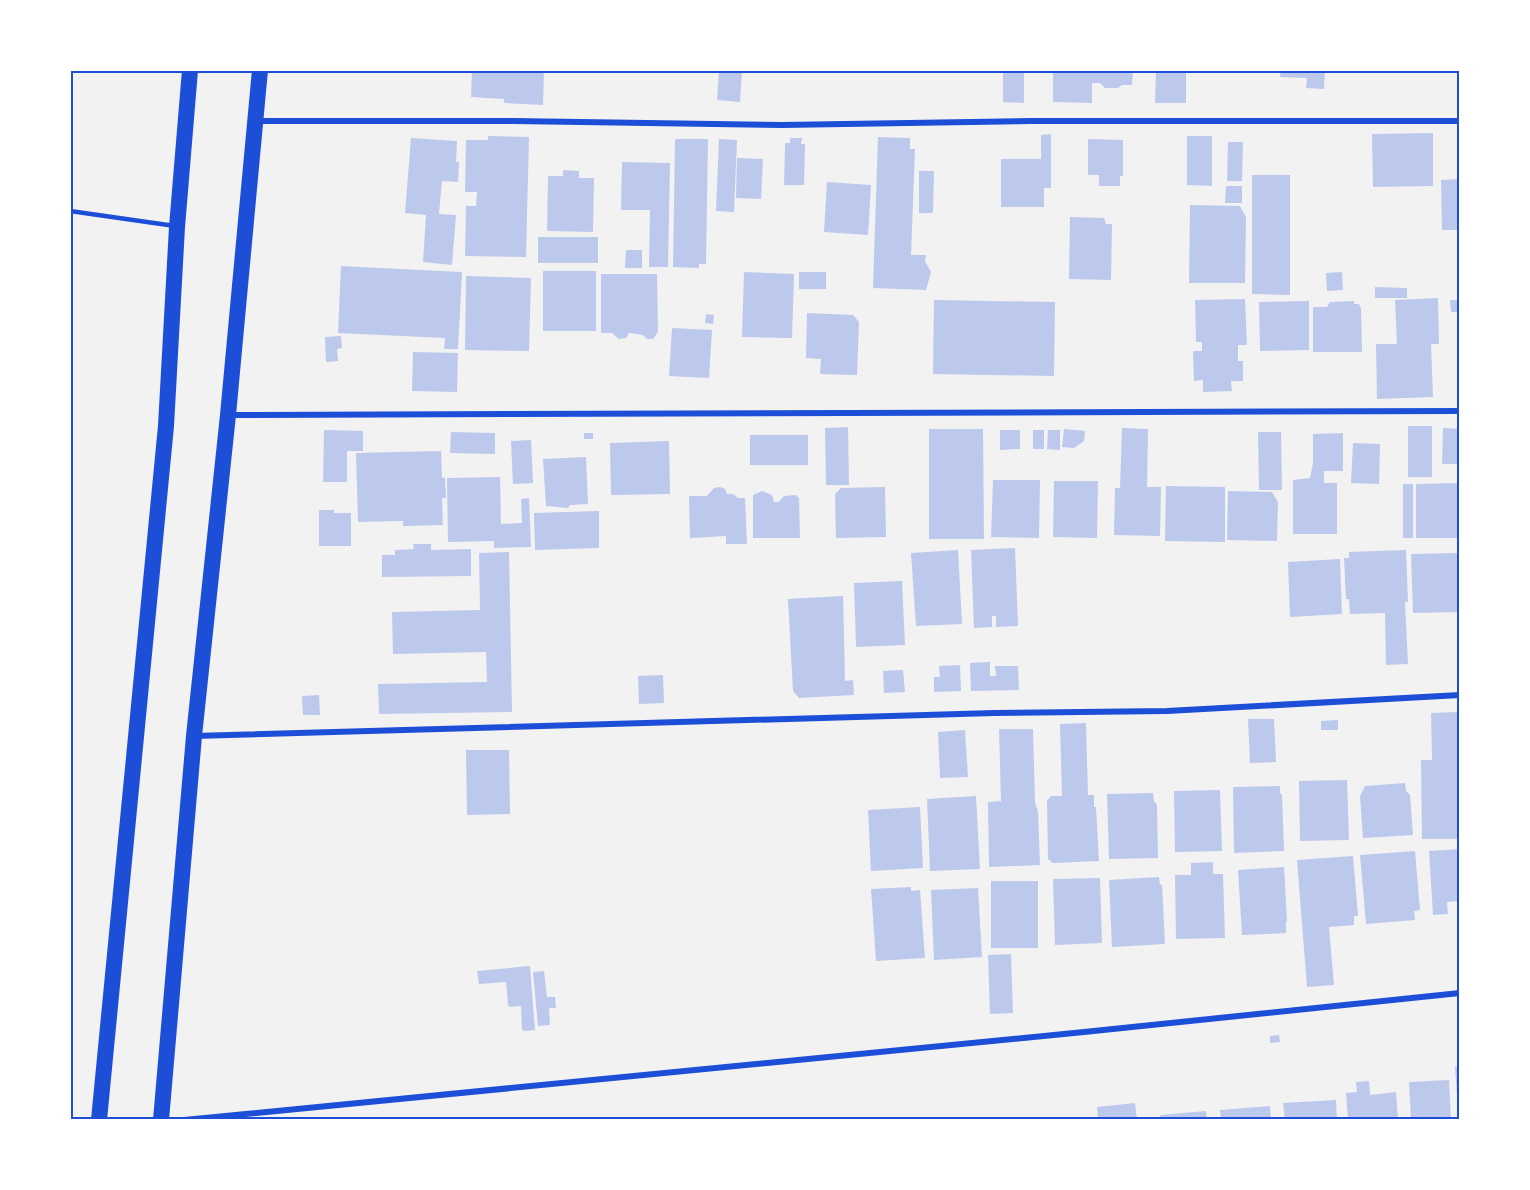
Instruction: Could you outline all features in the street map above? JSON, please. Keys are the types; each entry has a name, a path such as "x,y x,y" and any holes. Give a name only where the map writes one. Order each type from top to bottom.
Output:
{"highway":[{"path":"99,1119 166,426 177,227 190,70"},
{"path":"161,1119 194,736 228,415 260,70"}],"street":[{"path":"255,121 513,121 782,125 1460,121"},
{"path":"228,415 1460,411"},
{"path":"194,736 994,713 1167,711 1460,695"},
{"path":"184,1119 1460,993"}],"lane":[{"path":"70,211 177,227"}],"building":[{"path":"472,70 544,70 543,105 504,103 504,99 471,97"},
{"path":"719,70 742,70 740,102 717,100"},
{"path":"1003,70 1024,70 1024,103 1003,102"},
{"path":"1053,70 1133,70 1132,85 1105,88 1100,83 1092,83 1092,103 1053,102"},
{"path":"1156,70 1186,70 1186,103 1155,103"},
{"path":"1281,70 1325,70 1324,89 1306,88 1307,78 1280,77"},
{"path":"1433,133 1433,186 1373,187 1372,134"},
{"path":"1051,134 1051,188 1044,188 1044,207 1001,207 1001,159 1041,159 1041,135"},
{"path":"488,136 529,137 526,257 465,256 466,206 476,206 477,192 465,192 466,140 488,140"},
{"path":"1187,136 1212,136 1212,186 1187,185"},
{"path":"878,137 910,138 910,149 915,149 911,255 926,255 925,261 931,272 926,290 873,288"},
{"path":"411,138 457,141 458,182 442,181 439,214 456,215 452,265 423,262 426,215 405,213"},
{"path":"790,138 802,138 801,144 805,144 804,185 784,185 785,143 790,143"},
{"path":"675,139 708,139 706,264 699,264 699,268 673,267"},
{"path":"719,139 737,140 734,212 716,211"},
{"path":"1088,139 1123,140 1123,176 1120,176 1120,186 1099,186 1099,175 1088,175"},
{"path":"1228,142 1243,142 1242,181 1227,181"},
{"path":"737,158 763,159 761,199 736,198"},
{"path":"622,162 670,163 668,267 649,267 650,210 621,210"},
{"path":"563,170 579,171 579,178 594,178 593,232 547,231 548,176 563,176"},
{"path":"919,171 934,171 933,213 919,213"},
{"path":"1252,175 1290,175 1290,295 1252,294"},
{"path":"1460,179 1460,230 1442,230 1441,180"},
{"path":"827,182 871,185 868,235 824,232"},
{"path":"1226,186 1242,186 1242,203 1225,203"},
{"path":"1190,205 1240,206 1246,217 1245,283 1189,283"},
{"path":"1070,217 1104,218 1106,224 1112,224 1111,280 1069,279"},
{"path":"538,237 598,237 598,263 538,263"},
{"path":"626,250 642,250 642,268 625,268"},
{"path":"341,266 462,272 458,349 444,349 445,338 338,333"},
{"path":"543,271 596,271 596,331 543,331"},
{"path":"744,272 794,274 792,338 742,337"},
{"path":"799,272 826,272 826,289 799,289"},
{"path":"1342,272 1343,290 1327,291 1326,273"},
{"path":"601,274 657,274 658,332 653,339 629,333 626,338 619,339 612,333 601,333"},
{"path":"466,276 531,278 529,351 465,350"},
{"path":"1375,287 1407,288 1407,298 1375,298"},
{"path":"1438,298 1439,344 1431,344 1433,397 1377,399 1376,344 1397,344 1395,300"},
{"path":"1245,299 1247,345 1238,345 1238,361 1243,361 1243,381 1231,381 1232,391 1203,392 1203,380 1194,381 1193,351 1202,351 1202,342 1196,342 1195,300"},
{"path":"934,300 1055,302 1054,376 933,374"},
{"path":"1450,300 1460,300 1460,312 1451,312"},
{"path":"1309,301 1309,350 1260,351 1259,302"},
{"path":"1354,301 1354,304 1359,304 1361,308 1362,352 1313,352 1313,307 1327,307 1330,302"},
{"path":"807,313 853,315 859,322 857,375 820,374 821,359 806,358"},
{"path":"706,314 714,315 713,324 705,323"},
{"path":"672,328 712,330 709,378 669,376"},
{"path":"341,336 342,348 337,349 338,361 326,362 325,337"},
{"path":"413,352 458,353 457,392 412,391"},
{"path":"1408,426 1432,426 1432,477 1408,477"},
{"path":"848,427 849,485 826,485 825,428"},
{"path":"1122,428 1148,429 1147,487 1161,487 1160,536 1114,535 1115,488 1120,488"},
{"path":"1443,428 1460,429 1460,464 1442,464"},
{"path":"929,429 983,429 984,539 929,539"},
{"path":"1064,429 1085,431 1084,441 1074,448 1062,447"},
{"path":"324,430 363,431 363,451 347,451 347,482 323,482"},
{"path":"1000,430 1020,430 1020,449 1000,450"},
{"path":"1033,430 1044,430 1044,449 1033,449"},
{"path":"1048,430 1060,430 1060,450 1047,449"},
{"path":"451,432 495,433 495,454 450,453"},
{"path":"1258,432 1281,432 1282,490 1259,490"},
{"path":"584,433 593,433 593,439 584,439"},
{"path":"1343,433 1343,471 1324,471 1324,483 1337,483 1337,534 1293,534 1293,480 1310,478 1313,463 1313,434"},
{"path":"750,435 808,435 808,465 750,465"},
{"path":"531,440 533,483 513,484 511,441"},
{"path":"669,441 670,494 611,495 610,443"},
{"path":"1353,443 1380,444 1379,484 1351,483"},
{"path":"441,451 442,478 445,478 446,498 442,498 443,525 403,526 403,521 358,522 356,453"},
{"path":"586,457 588,504 570,505 568,508 546,506 543,459"},
{"path":"500,477 501,524 522,523 521,499 529,498 531,547 494,548 494,541 448,542 447,478"},
{"path":"993,480 1040,480 1039,538 991,537"},
{"path":"1054,481 1098,481 1097,538 1053,537"},
{"path":"1458,483 1458,538 1416,538 1416,484"},
{"path":"1403,484 1413,484 1413,538 1403,538"},
{"path":"1166,486 1225,487 1225,542 1165,541"},
{"path":"885,487 886,537 836,538 835,494 841,488"},
{"path":"714,488 725,489 727,494 745,498 747,544 726,544 726,536 690,538 689,496 707,496"},
{"path":"762,491 772,495 774,502 779,502 784,496 796,495 799,498 800,538 753,538 753,495"},
{"path":"1228,491 1272,492 1278,502 1277,541 1227,540"},
{"path":"319,510 351,513 351,546 319,546"},
{"path":"599,511 599,548 535,550 534,513"},
{"path":"413,544 431,544 431,550 471,549 471,576 382,577 382,555 395,555 395,550 414,549"},
{"path":"1015,548 1018,626 996,627 996,616 992,616 992,627 974,628 971,550"},
{"path":"958,550 962,624 916,626 911,553"},
{"path":"1406,550 1408,602 1405,602 1408,664 1386,665 1385,613 1350,614 1349,599 1346,599 1344,558 1349,558 1349,552"},
{"path":"509,552 512,712 379,714 378,684 487,682 486,652 393,654 392,612 480,610 479,553"},
{"path":"1457,553 1458,612 1413,613 1411,554"},
{"path":"1340,559 1342,614 1290,617 1288,562"},
{"path":"902,581 905,645 856,647 854,583"},
{"path":"843,596 845,681 853,680 854,695 799,698 793,691 788,599"},
{"path":"990,662 990,676 996,676 995,666 1018,666 1019,690 971,691 970,663"},
{"path":"960,665 961,691 934,692 934,677 940,677 939,666"},
{"path":"903,670 905,692 884,693 883,671"},
{"path":"663,675 664,703 639,704 638,676"},
{"path":"319,695 320,715 303,715 302,696"},
{"path":"1457,712 1460,839 1422,839 1421,760 1432,760 1431,713"},
{"path":"1248,719 1274,719 1276,762 1250,763"},
{"path":"1338,720 1338,730 1321,730 1321,721"},
{"path":"1086,723 1088,795 1094,795 1094,807 1096,807 1099,861 1053,863 1048,859 1047,801 1051,796 1062,796 1060,724"},
{"path":"999,729 1033,729 1040,865 989,867 988,802 1001,801"},
{"path":"965,730 968,777 940,778 938,732"},
{"path":"466,750 509,750 510,814 467,815"},
{"path":"1347,780 1349,840 1300,841 1299,781"},
{"path":"1405,783 1406,791 1410,795 1413,835 1363,838 1360,796 1365,786"},
{"path":"1280,786 1284,851 1234,853 1233,787"},
{"path":"1220,790 1222,851 1175,852 1174,791"},
{"path":"1153,793 1157,805 1158,858 1109,859 1107,794"},
{"path":"976,796 980,869 930,871 927,799"},
{"path":"920,807 923,868 871,871 868,810"},
{"path":"1460,849 1460,901 1447,902 1448,914 1433,915 1429,851"},
{"path":"1415,851 1420,910 1414,911 1415,920 1366,924 1360,855"},
{"path":"1353,856 1358,916 1354,916 1354,925 1329,927 1334,985 1307,987 1297,860"},
{"path":"1213,862 1213,874 1223,874 1225,938 1176,939 1175,875 1191,875 1191,863"},
{"path":"1284,867 1286,933 1242,935 1238,870"},
{"path":"1159,877 1160,885 1162,884 1165,944 1112,947 1109,880"},
{"path":"1100,878 1102,943 1055,945 1053,879"},
{"path":"991,881 1038,881 1038,948 991,948"},
{"path":"911,887 911,891 920,890 925,958 876,961 871,889"},
{"path":"978,888 982,957 934,960 931,890"},
{"path":"1011,954 1013,1013 990,1014 988,955"},
{"path":"530,966 535,1030 525,1031 522,1030 521,1006 509,1007 506,982 479,984 477,971"},
{"path":"544,971 547,997 555,997 556,1008 549,1008 550,1025 538,1026 533,972"},
{"path":"1279,1035 1280,1042 1270,1043 1270,1036"},
{"path":"1455,1067 1460,1067 1460,1109 1458,1109"},
{"path":"1449,1080 1451,1120 1411,1120 1409,1082"},
{"path":"1369,1081 1370,1095 1396,1092 1398,1120 1348,1120 1346,1093 1357,1092 1356,1082"},
{"path":"1336,1100 1337,1120 1285,1120 1283,1103"},
{"path":"1135,1103 1137,1120 1098,1120 1097,1107"},
{"path":"1270,1106 1271,1120 1221,1120 1220,1110"},
{"path":"1206,1111 1207,1120 1161,1120 1160,1115"}]}
